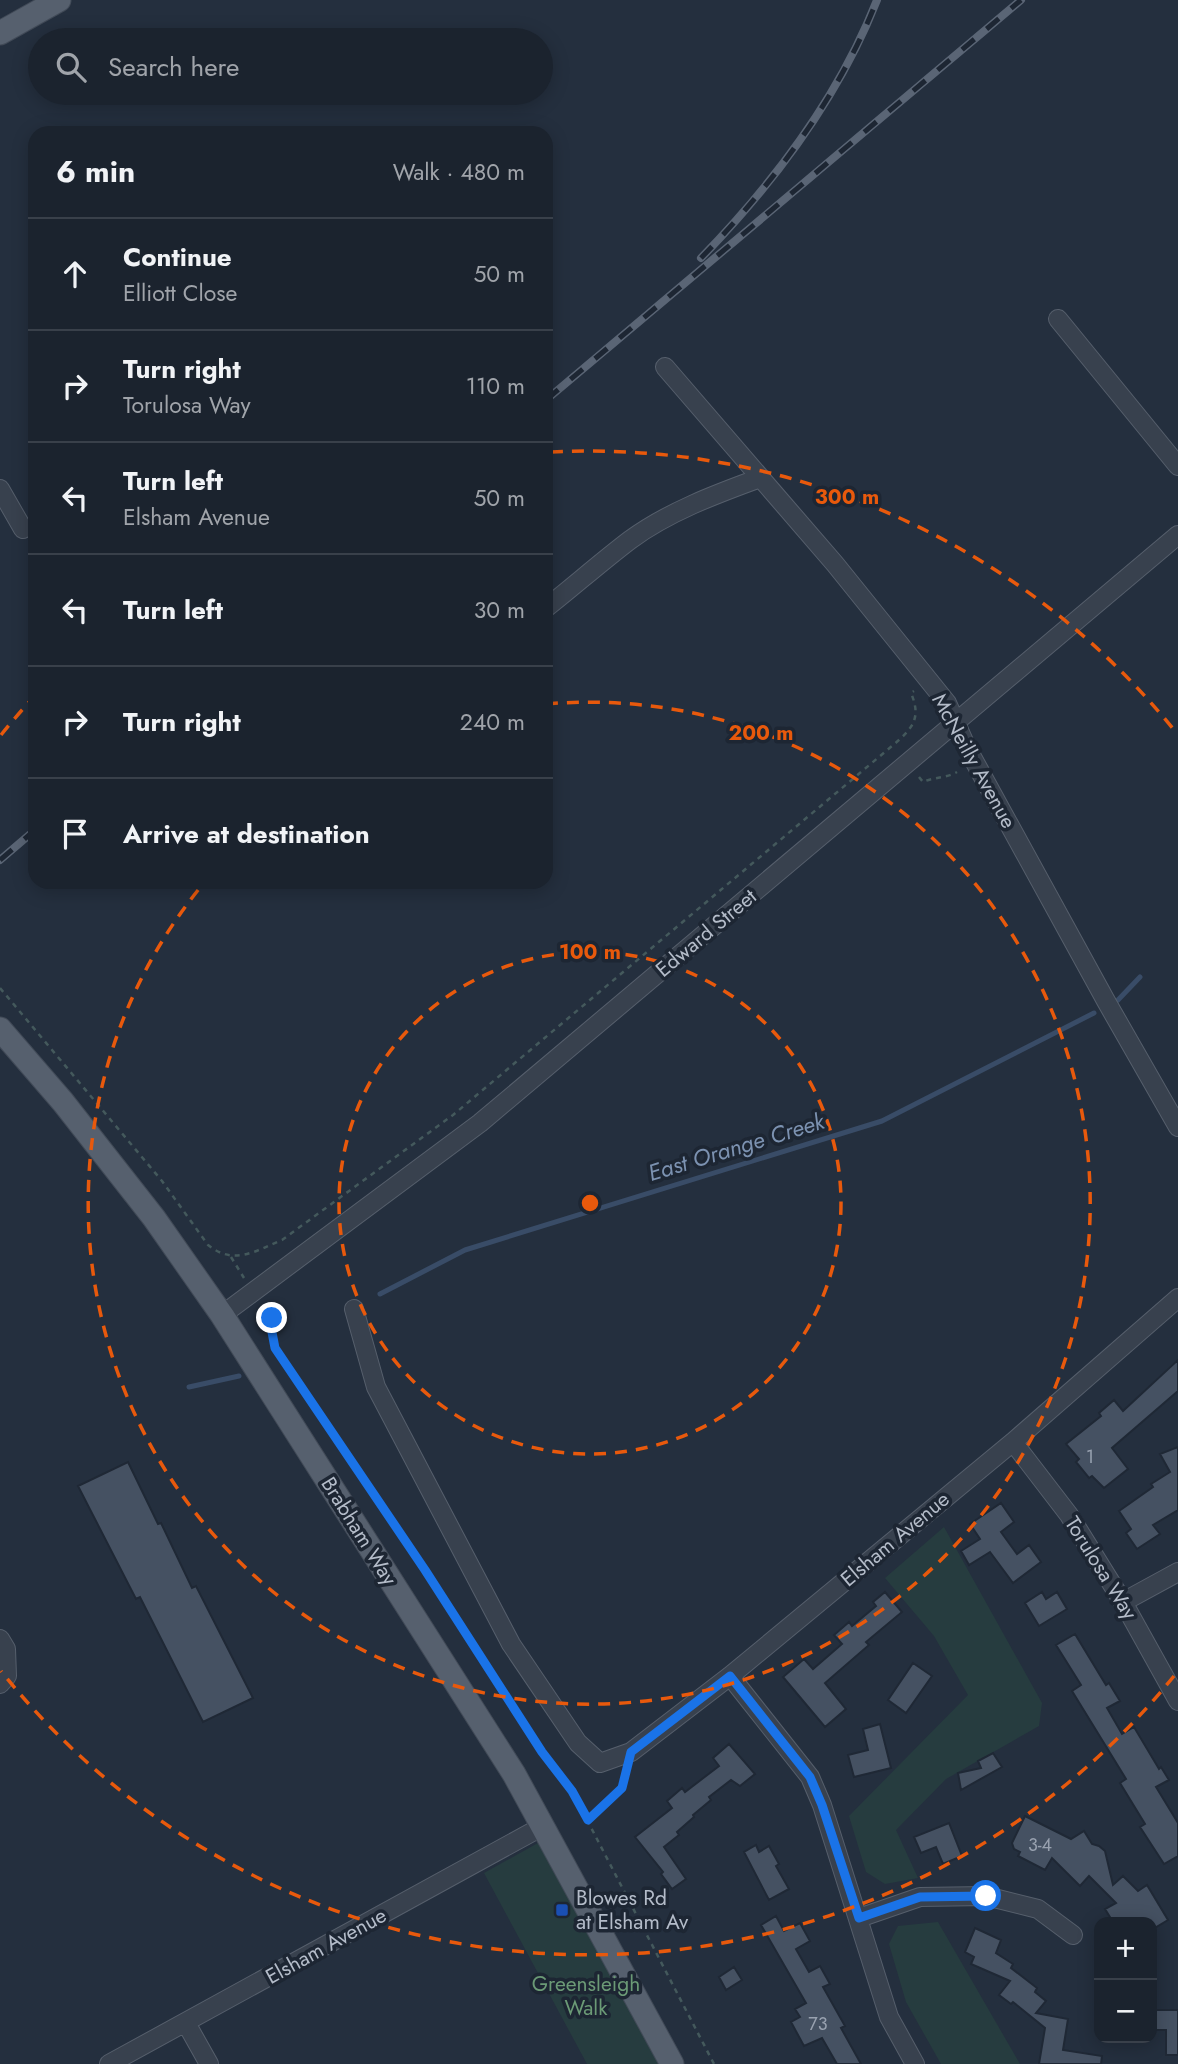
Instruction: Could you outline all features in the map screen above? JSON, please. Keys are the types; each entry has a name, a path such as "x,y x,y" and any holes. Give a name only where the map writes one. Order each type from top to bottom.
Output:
{"main road":[{"path":"0,33 59,0"},
{"name":"Brabham Way","path":"0,1029 63,1102 154,1219 222,1315 514,1774 672,2064"}],"street":[{"path":"1058,319 1178,466"},
{"name":"McNeilly Avenue","path":"665,367 835,564 947,703 966,746 1178,1127"},
{"path":"553,602 631,539 722,492 760,478"},
{"path":"0,489 23,529"},
{"name":"Edward Street","path":"222,1315 480,1124 1178,535"},
{"name":"Elsham Avenue","path":"354,1309 376,1387 511,1643 578,1743 600,1763 631,1752 730,1676 1013,1442 1178,1298"},
{"name":"Torulosa Way","path":"1013,1442 1069,1515 1123,1602 1178,1701"},
{"path":"1123,1602 1178,1572"},
{"path":"0,1639 6,1649 7,1676 0,1684"},
{"path":"730,1676 810,1777 822,1805 889,2017 915,2064"},
{"name":"Elsham Avenue","path":"109,2064 543,1826"},
{"path":"859,1918 920,1897 986,1896 1038,1909 1073,1935"},
{"path":"186,2023 209,2064"}],"path":[{"path":"0,988 162,1181 208,1245 231,1257 253,1252 282,1240 453,1115 907,733 915,722 916,705 911,694 929,680"},
{"path":"231,1257 272,1318 275,1348 425,1570 542,1752 572,1791 714,2064"},
{"path":"588,1820 622,1788 631,1752"}],"green space":[{"path":"944,1527 1042,1703 1039,1726 946,1779 896,1830 918,1878 885,1884 866,1872 849,1816 968,1695 934,1636 885,1578"},
{"name":"Greensleigh Walk","path":"538,1843 659,2064 587,2064 484,1873"},
{"path":"938,1922 1020,2064 941,2064 906,2002 889,1944 898,1926"}],"building":[{"path":"1178,1360 1178,1391 1112,1448 1128,1469 1104,1488 1092,1476 1089,1478 1076,1462 1079,1459 1066,1444 1101,1416 1099,1413 1114,1400 1123,1411"},
{"path":"1178,1447 1178,1510 1153,1525 1160,1534 1137,1549 1126,1533 1131,1529 1119,1511 1170,1472 1160,1454"},
{"path":"128,1462 158,1524 161,1523 192,1588 196,1586 253,1698 203,1722 140,1597 136,1599 78,1486"},
{"path":"1001,1503 1014,1522 1001,1532 1017,1554 1029,1545 1041,1562 1013,1583 990,1552 969,1565 961,1551 980,1539 970,1524"},
{"path":"885,1592 902,1612 866,1642 869,1645 825,1683 846,1709 825,1727 783,1677 804,1659 813,1669 842,1644 834,1635 849,1622 852,1626 876,1606 873,1602"},
{"path":"1042,1592 1046,1599 1057,1592 1067,1609 1039,1626 1025,1603"},
{"path":"1075,1634 1106,1685 1109,1683 1120,1701 1107,1708 1122,1734 1134,1727 1159,1769 1161,1767 1169,1780 1156,1787 1178,1823 1178,1856 1164,1864 1140,1827 1145,1824 1120,1783 1126,1779 1072,1691 1081,1685 1056,1645"},
{"path":"913,1663 932,1676 906,1713 888,1700"},
{"path":"880,1724 891,1768 854,1777 848,1755 868,1750 863,1729"},
{"path":"729,1744 755,1774 740,1786 731,1780 709,1797 711,1800 677,1832 679,1835 664,1847 686,1879 672,1889 661,1874 663,1872 635,1837 672,1808 667,1801 682,1788 685,1792 719,1766 713,1758"},
{"path":"993,1753 1002,1767 961,1790 958,1773 981,1768 978,1761"},
{"path":"1025,1816 1071,1839 1084,1831 1092,1844 1105,1851 1113,1885 1123,1876 1138,1891 1147,1885 1168,1920 1157,1927 1157,1917 1110,1917 1105,1909 1116,1903 1089,1876 1080,1886 1052,1858 1045,1870 1018,1856 1020,1852 1014,1849 1012,1843"},
{"path":"949,1823 962,1856 943,1864 936,1847 921,1853 914,1837"},
{"path":"756,1845 759,1852 769,1846 789,1889 769,1900 744,1852"},
{"path":"776,1916 784,1931 800,1923 810,1941 796,1949 809,1972 820,1966 830,1984 823,1987 845,2026 841,2028 861,2064 837,2064 822,2038 804,2046 791,2022 800,2017 795,2009 806,2003 761,1925"},
{"path":"975,1928 1001,1940 996,1953 1013,1964 1011,1968 1037,1988 1035,1992 1046,2001 1036,2013 1068,2019 1063,2050 1102,2056 1101,2064 1039,2064 1045,2028 1013,2002 1011,2004 999,1995 1010,1981 971,1964 974,1957 965,1952"},
{"path":"734,1967 742,1980 726,1990 719,1977"},
{"path":"1157,2010 1178,2010 1178,2055 1166,2055 1166,2030 1157,2030"}],"waterway":[{"name":"East Orange Creek","path":"1118,1000 1140,977"},
{"name":"East Orange Creek","path":"380,1294 465,1250 882,1121 1094,1013"},
{"name":"East Orange Creek","path":"189,1387 239,1376"}],"railway":[{"path":"701,258 754,200 802,138 844,71 877,0"},
{"path":"553,394 1021,0"},
{"path":"0,860 28,836"}],"place":[{"name":"Blowes Rd at Elsham Av","path":"562,1910"}],"route":[{"path":"272,1318 275,1348 425,1570 542,1752 572,1791 588,1820 622,1788 631,1752 730,1676 810,1777 822,1805 859,1918 920,1897 986,1896"}]}
